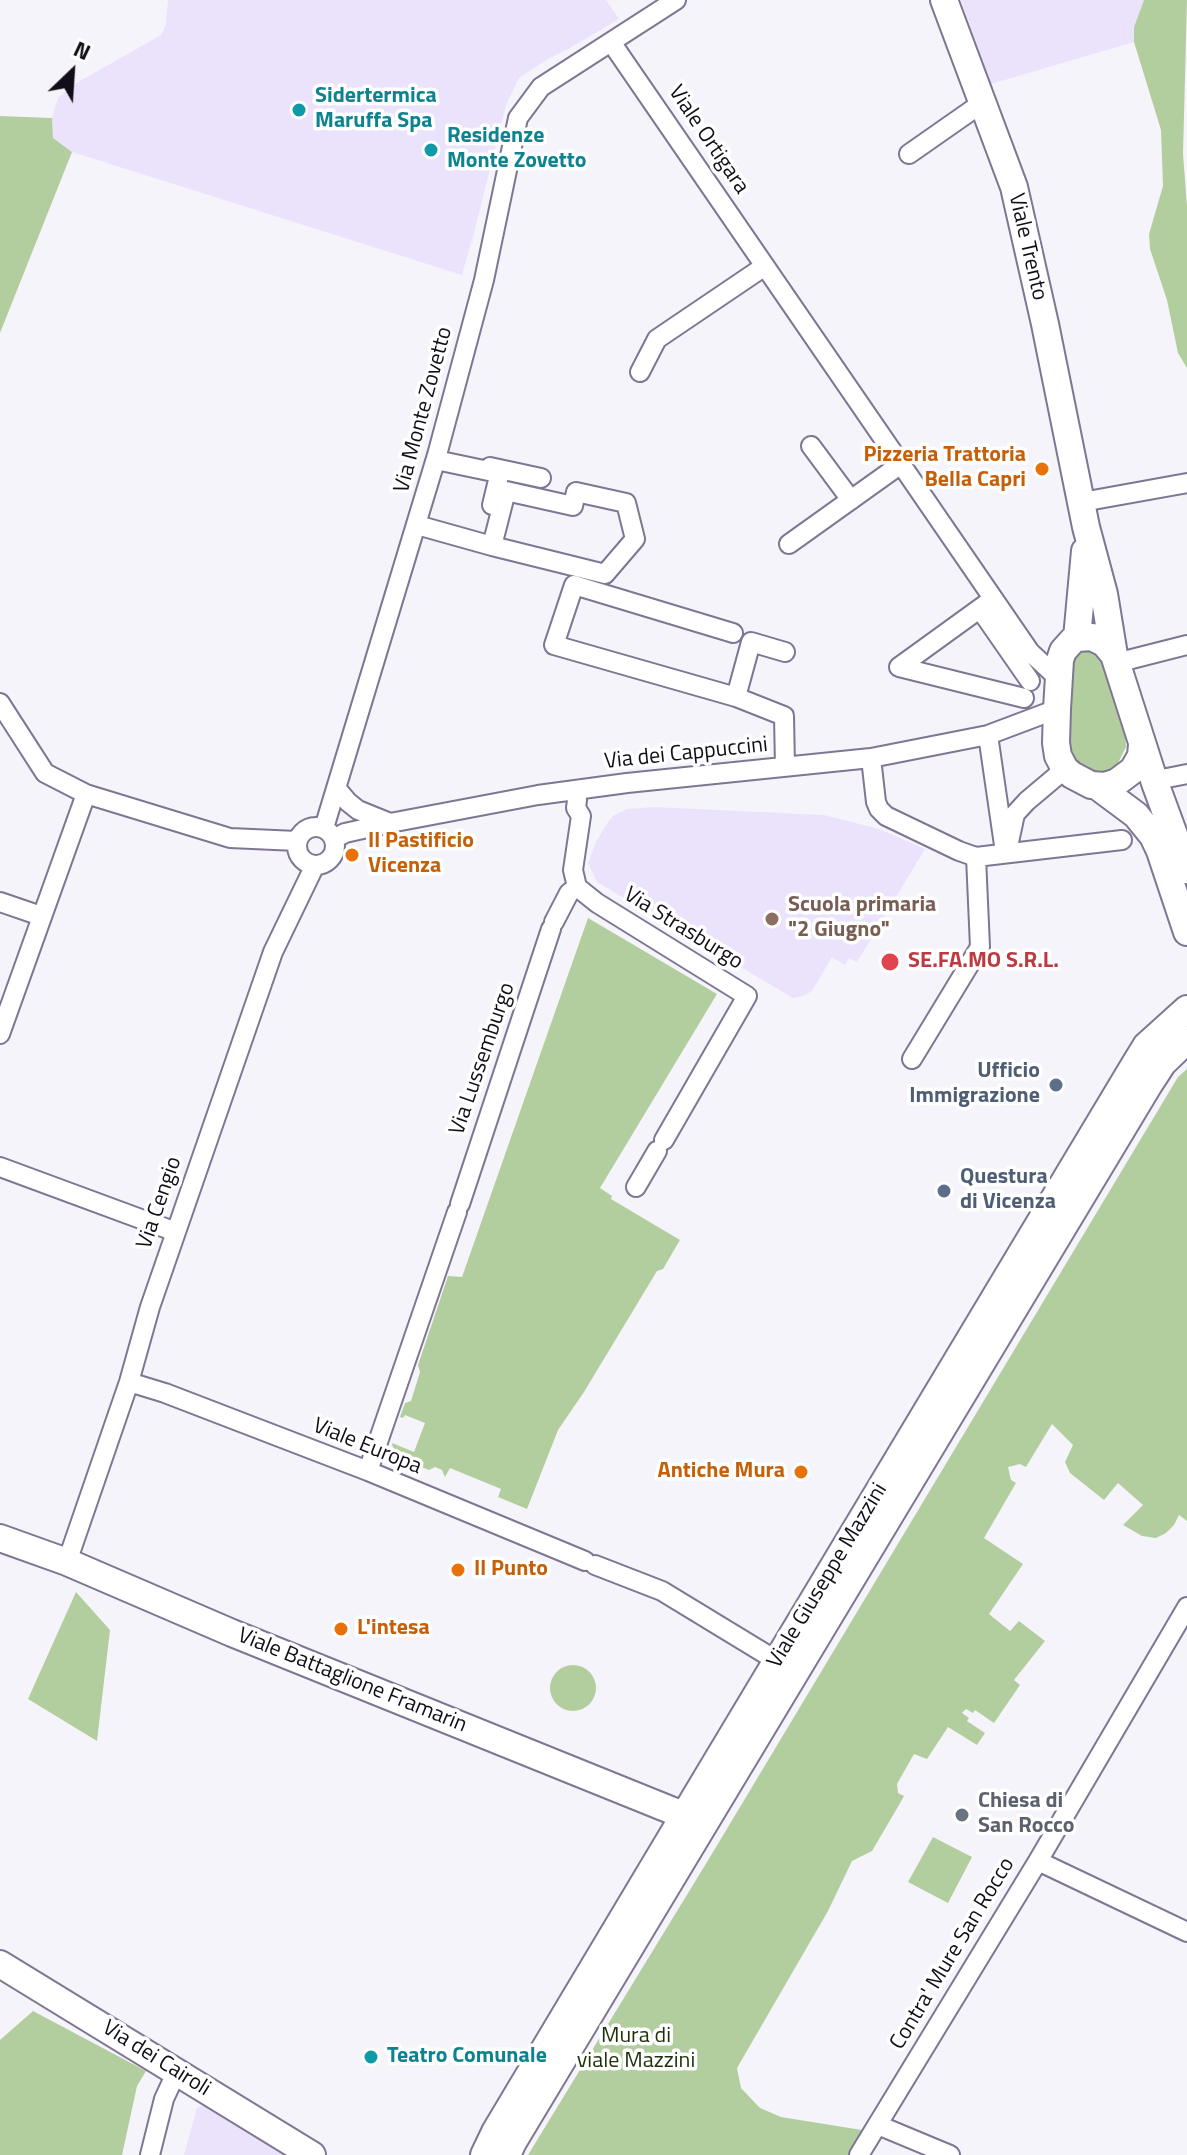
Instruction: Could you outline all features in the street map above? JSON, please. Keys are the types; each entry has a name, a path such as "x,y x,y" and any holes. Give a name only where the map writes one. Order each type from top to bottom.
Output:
{"main road":[{"name":"Viale Trento","path":"944,0 1014,187 1084,515 1104,594 1115,659 1142,744"},
{"name":"Viale Trento","path":"1077,638 1082,596 1084,515"},
{"path":"1115,659 1110,649 1092,637 1077,638 1063,651 1057,709 1058,756 1065,769 1081,781 1097,786 1136,815 1153,836 1187,932"},
{"path":"1097,786 1126,777 1137,763 1142,744"},
{"path":"1142,744 1187,870"},
{"name":"Viale Giuseppe Mazzini","path":"507,2155 694,1821 777,1661 1146,1046 1187,1009"},
{"name":"Viale Giuseppe Mazzini","path":"484,2155 495,2132 694,1821 1148,1086 1163,1063 1187,1040"},
{"name":"Viale Battaglione Framarin","path":"0,1538 67,1562 232,1633 694,1821"},
{"name":"Via dei Cairoli","path":"0,1964 312,2155"}],"street":[{"name":"Via Monte Zovetto","path":"329,834 337,789 417,525 484,280 518,118 541,87 676,0"},
{"name":"Viale Ortigara","path":"611,42 901,464 986,604 1059,679"},
{"path":"909,154 982,103"},
{"path":"640,372 657,339 765,266"},
{"path":"811,446 851,500"},
{"path":"436,458 541,478"},
{"path":"436,458 498,473 487,544"},
{"path":"789,544 901,464"},
{"path":"1084,515 1187,483"},
{"path":"417,525 487,544 605,574 635,539 626,503 576,492 573,506 506,491 487,544"},
{"path":"733,633 574,585 554,645 736,697 784,716 785,767"},
{"path":"986,604 1027,690 974,686 899,667 986,604"},
{"path":"736,697 751,642 785,652"},
{"path":"1115,659 1187,645"},
{"path":"969,705 974,686"},
{"path":"0,703 45,773 86,794 230,838 297,841"},
{"name":"Via dei Cappuccini","path":"329,834 538,795 871,758 988,735 1057,709"},
{"path":"988,735 1005,852"},
{"path":"871,758 876,802 886,816 976,857 1122,840"},
{"path":"1005,852 1015,814 1065,769"},
{"path":"1155,783 1187,774"},
{"path":"337,789 358,810 390,823"},
{"path":"574,791 576,808 581,816 573,870 577,887"},
{"path":"2,1023 86,794"},
{"path":"318,826 329,834 335,849 331,859 321,865 308,864 299,854 299,836 307,828 318,826"},
{"path":"912,1059 980,947 976,857"},
{"name":"Via Cengio","path":"67,1562 129,1382 150,1307 273,952 315,865"},
{"name":"Via Lussemburgo","path":"368,1471 553,926 569,893 577,887"},
{"name":"Via Strasburgo","path":"577,887 585,896 747,996 636,1187"},
{"path":"0,902 41,916"},
{"path":"0,1167 176,1232"},
{"name":"Viale Europa","path":"129,1382 368,1471 662,1591 777,1661"},
{"name":"Contra' Mure San Rocco","path":"859,2155 1038,1861 1042,1841 1186,1611"},
{"path":"1038,1861 1187,1932"},
{"path":"150,2155 164,2099 176,2073"},
{"path":"878,2125 950,2155"}],"shaded area":[{"path":"168,0 606,0 619,19 519,78 506,105 462,275 72,152 53,138 52,118 58,98 73,85 161,35 166,25"},
{"path":"961,0 1144,1 1134,27 1134,42 991,84"},
{"name":"Scuola primaria \"2 Giugno\"","path":"654,807 824,815 879,829 925,849 857,962 849,958 845,965 832,957 812,991 793,998 597,882 588,863 608,822 627,809"},
{"path":"205,2105 290,2155 184,2155 197,2108"}],"green space":[{"path":"1144,0 1187,0 1183,154 1187,206 1187,368 1178,353 1167,300 1150,249 1149,234 1163,186 1161,130 1134,42 1134,27"},
{"path":"0,116 52,118 53,138 72,152 0,333"},
{"path":"1082,646 1104,656 1125,730 1126,747 1108,777 1093,776 1075,763 1065,744 1068,661"},
{"path":"588,918 717,994 600,1188 612,1196 611,1199 680,1240 663,1269 657,1271 558,1430 527,1509 498,1497 501,1489 450,1468 445,1477 442,1470 435,1467 429,1470 399,1458 394,1453 392,1443 414,1452 425,1423 405,1415 400,1417 405,1403 411,1401 420,1372 418,1365 448,1276 462,1277"},
{"name":"Mura di viale Mazzini","path":"1187,1069 1187,1521 1179,1515 1166,1533 1156,1538 1142,1536 1123,1525 1143,1505 1118,1483 1104,1500 1070,1473 1065,1462 1073,1445 1052,1424 1026,1467 1020,1464 1008,1467 1011,1480 1016,1483 984,1538 1023,1564 989,1614 1010,1631 1019,1621 1045,1641 1014,1680 1020,1685 994,1723 975,1710 973,1713 966,1709 962,1713 969,1718 967,1721 985,1733 977,1745 948,1727 927,1759 914,1754 897,1784 898,1793 904,1796 899,1805 872,1851 852,1861 828,1911 737,2068 741,2088 760,2108 781,2117 868,2131 853,2155 528,2155 1178,1077"},
{"path":"76,1592 110,1630 97,1741 28,1699"},
{"path":"573,1665 589,1672 596,1688 589,1704 573,1711 557,1704 550,1688 557,1672"},
{"path":"933,1837 972,1857 948,1903 908,1882"},
{"path":"33,2011 146,2071 137,2086 122,2155 0,2155 0,2040"}],"place":[{"name":"Sidertermica Maruffa Spa","path":"299,110"},
{"name":"Residenze Monte Zovetto","path":"431,150"},
{"name":"Pizzeria Trattoria Bella Capri","path":"1042,469"},
{"name":"Il Pastificio Vicenza","path":"352,855"},
{"name":"Scuola primaria \"2 Giugno\"","path":"772,919"},
{"name":"SE.FA.MO S.R.L.","path":"890,962"},
{"name":"Ufficio Immigrazione","path":"1056,1085"},
{"name":"Questura di Vicenza","path":"944,1191"},
{"name":"Antiche Mura","path":"801,1472"},
{"name":"Il Punto","path":"458,1570"},
{"name":"L'intesa","path":"341,1629"},
{"name":"Chiesa di San Rocco","path":"962,1815"},
{"name":"Teatro Comunale","path":"371,2057"}]}
